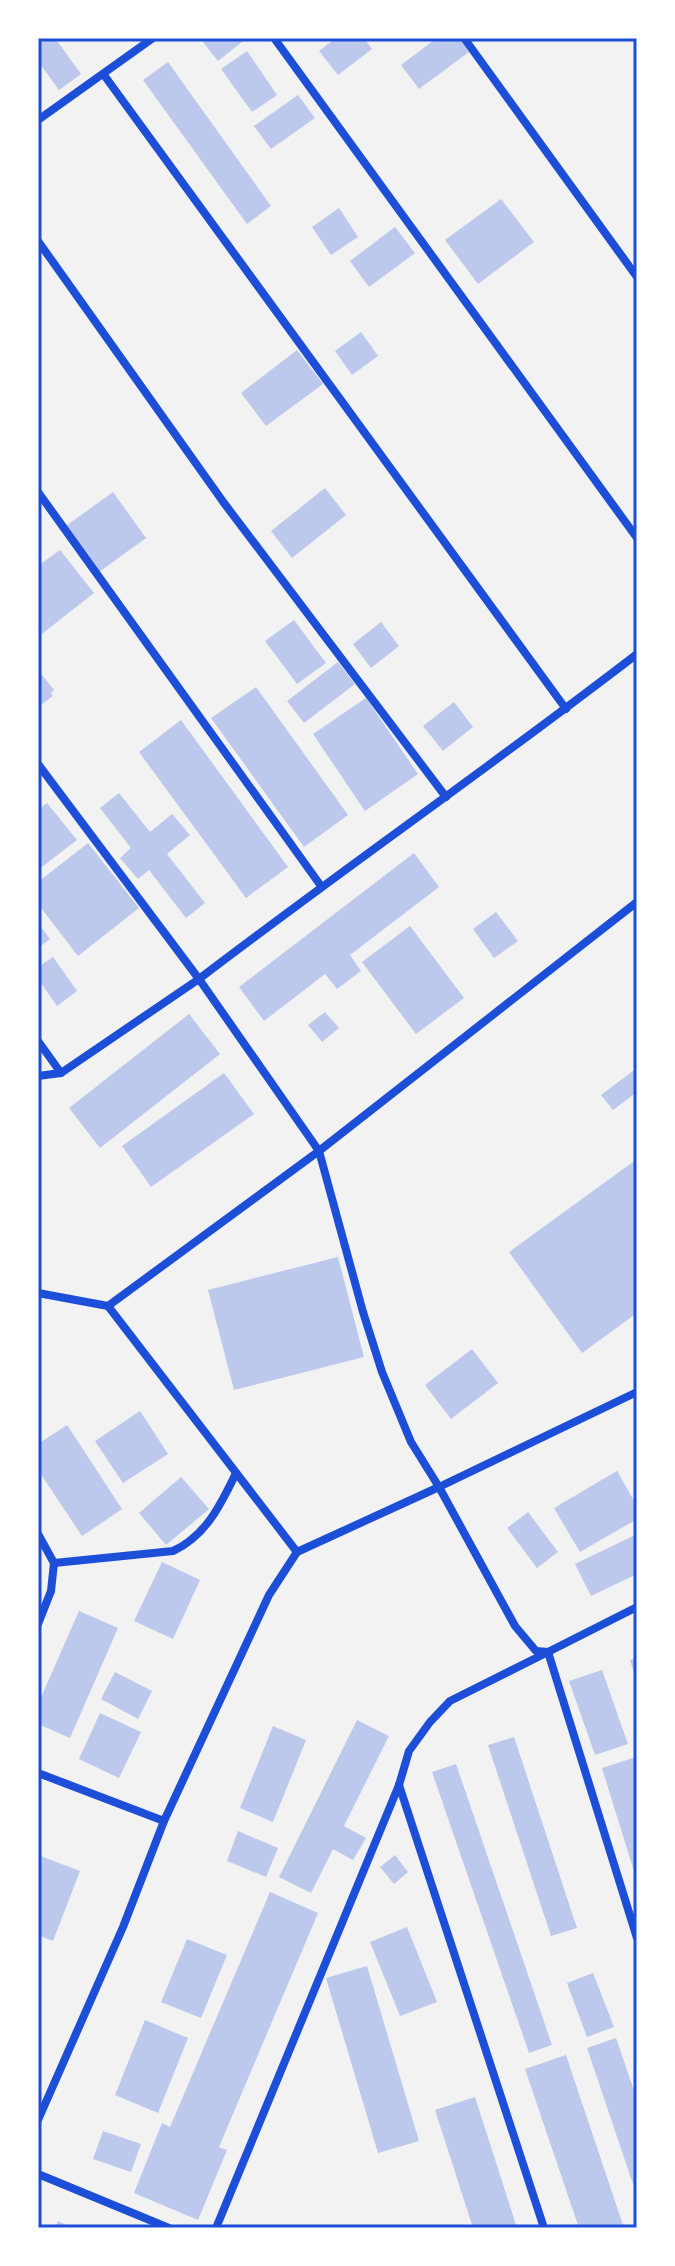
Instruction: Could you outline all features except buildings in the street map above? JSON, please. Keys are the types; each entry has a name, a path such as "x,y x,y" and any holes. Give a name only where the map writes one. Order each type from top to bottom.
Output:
{"street":[{"path":"38,120 153,38"},
{"path":"274,38 637,538"},
{"path":"464,38 637,277"},
{"path":"104,75 566,709"},
{"path":"38,241 224,503 446,797"},
{"path":"38,492 321,886"},
{"path":"38,1076 61,1073 199,979 637,654"},
{"path":"38,764 199,979 319,1151 363,1312 382,1372 411,1442 515,1626 536,1651 548,1652"},
{"path":"108,1306 319,1151 637,902"},
{"path":"38,1041 61,1073"},
{"path":"38,1293 108,1306 297,1552"},
{"path":"38,2120 123,1927 164,1821 269,1595 297,1552 637,1392"},
{"path":"54,1563 173,1551 187,1545 218,1509 236,1473"},
{"path":"38,1534 54,1563 51,1591 38,1624"},
{"path":"216,2228 399,1785 409,1751 450,1701 637,1607"},
{"path":"548,1652 637,1938"},
{"path":"38,1773 164,1821"},
{"path":"399,1785 544,2228"},
{"path":"38,2174 169,2228"}]}
